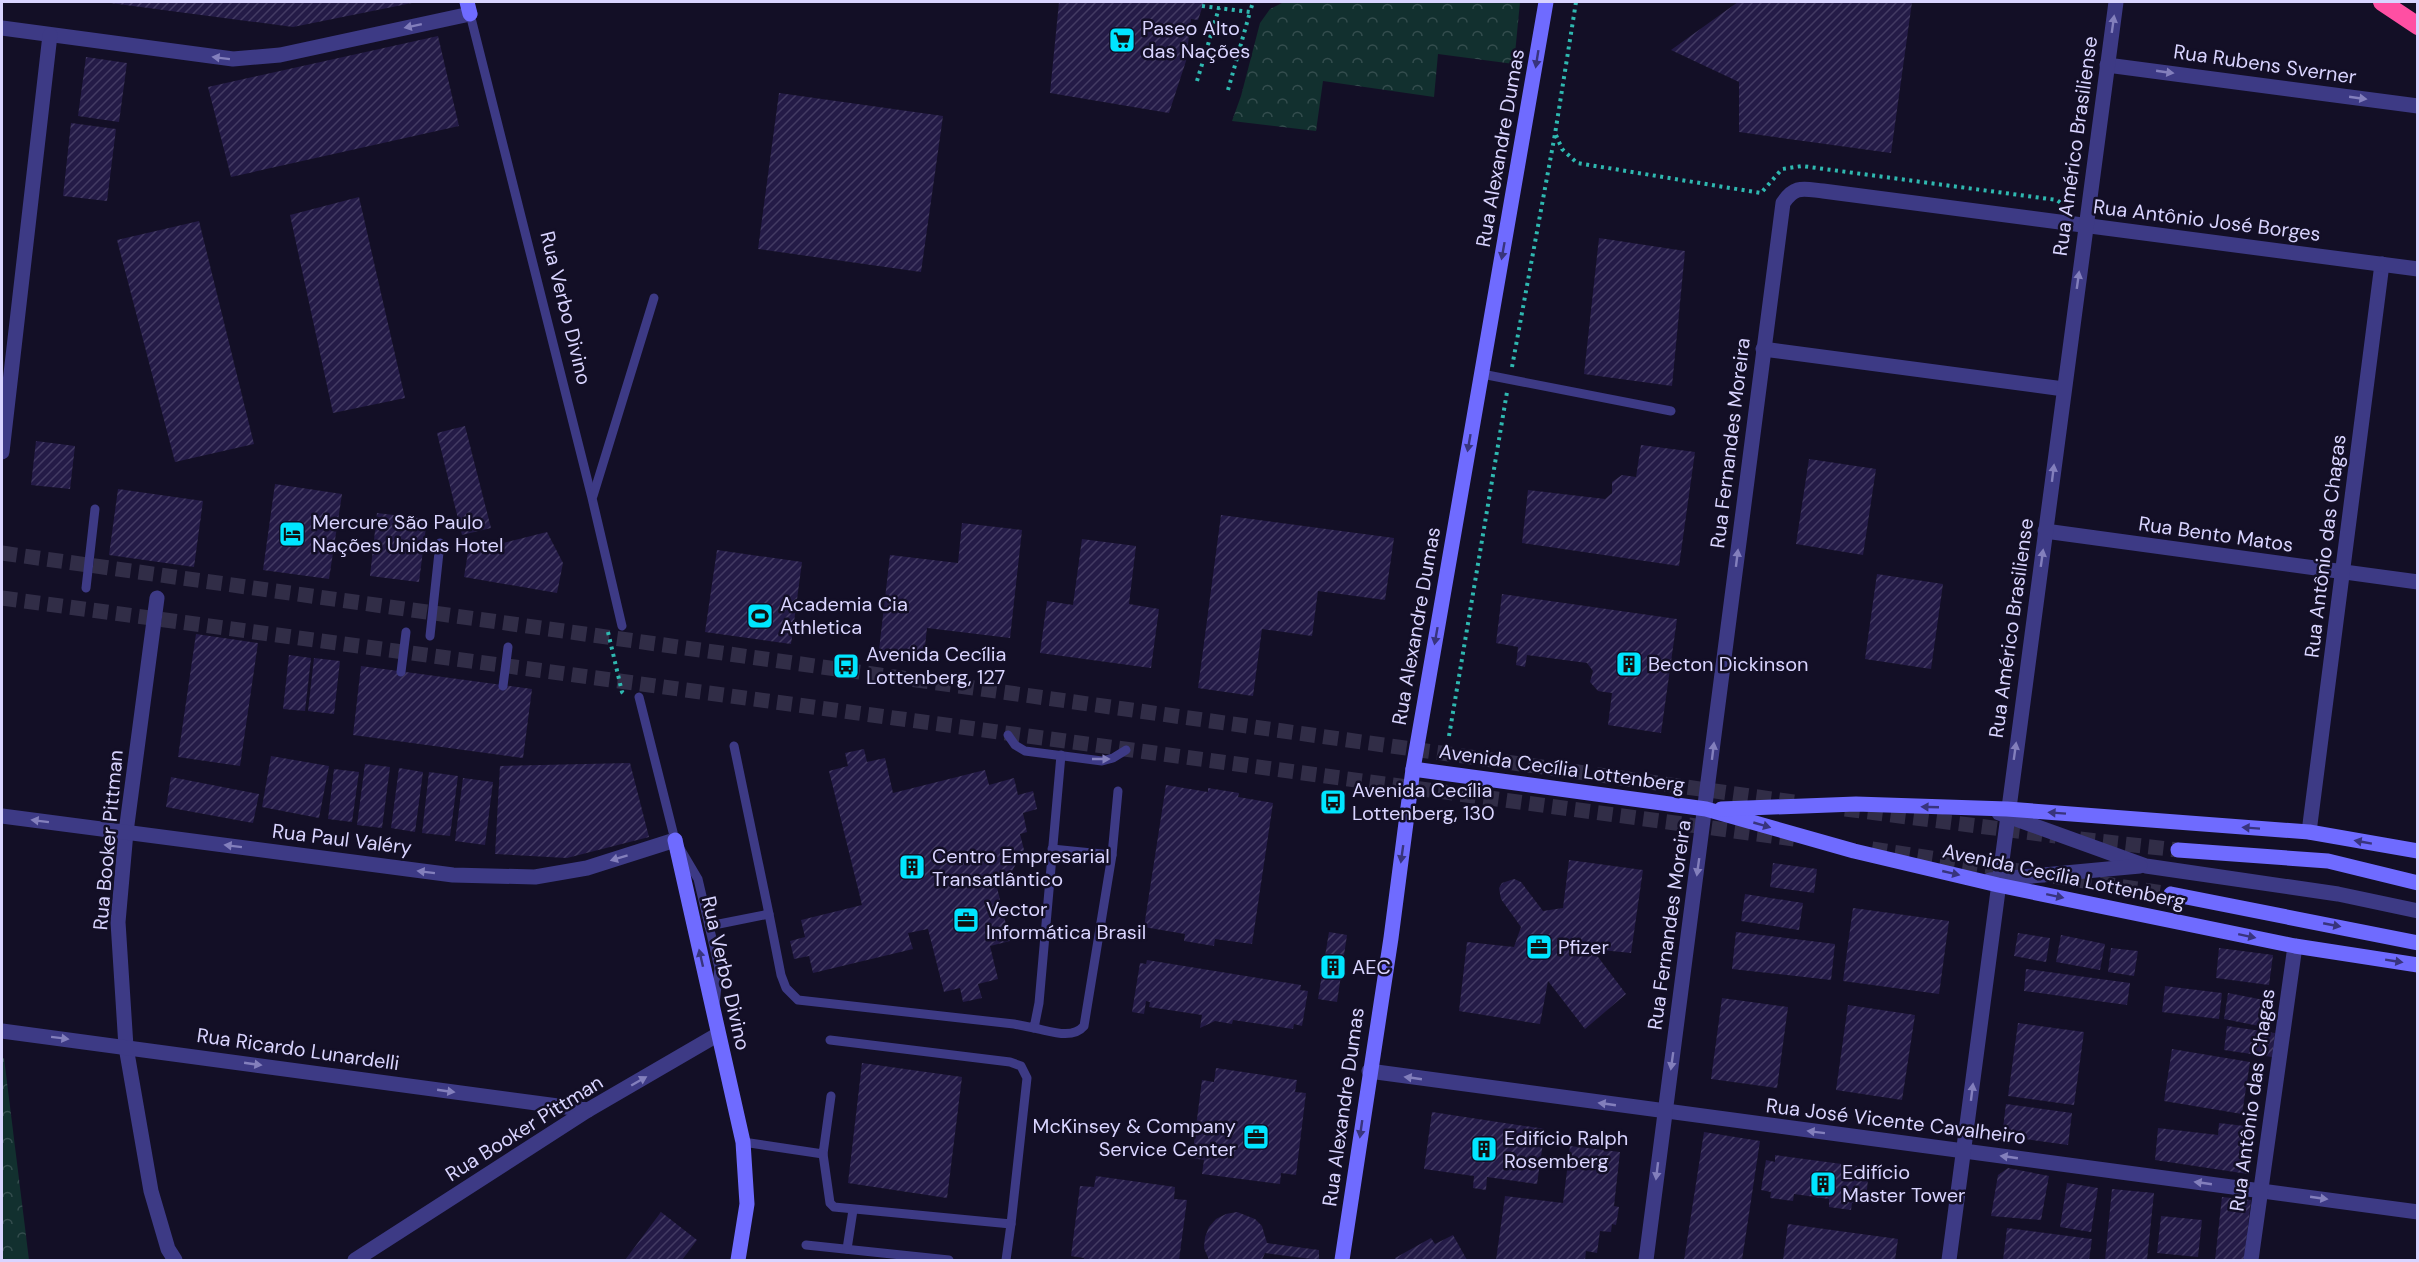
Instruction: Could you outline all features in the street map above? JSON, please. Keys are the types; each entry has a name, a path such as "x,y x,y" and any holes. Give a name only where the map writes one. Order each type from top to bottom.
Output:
{"highway":[{"path":"2382,2 2418,26"}],"main road":[{"name":"Rua Alexandre Dumas","path":"1342,1260 1391,938 1413,769 1546,2"},
{"name":"Avenida Cecília Lottenberg","path":"1413,769 1706,809 1854,851 1993,882 2295,945 2418,965"},
{"name":"Avenida Cecília Lottenberg","path":"1706,809 1856,804 1988,809 2309,832 2418,851"},
{"name":"Rua Verbo Divino","path":"675,840 717,1035 744,1142 747,1204 738,1259"},
{"path":"2178,850 2328,861 2418,883"},
{"path":"2171,894 2418,943"}],"street":[{"name":"Rua Américo Brasiliense","path":"1949,1260 1964,1150 1993,882 2007,812 2116,2"},
{"path":"2,28 233,59 280,55 469,8"},
{"path":"2,452 50,35"},
{"name":"Rua Rubens Sverner","path":"2107,65 2418,106"},
{"name":"Rua Antônio José Borges","path":"1783,203 1790,192 1800,188 2418,269"},
{"name":"Rua Fernandes Moreira","path":"1646,1260 1783,203"},
{"name":"Rua Antônio das Chagas","path":"2309,832 2382,264"},
{"path":"1763,348 2064,388"},
{"name":"Rua Bento Matos","path":"2045,531 2418,582"},
{"name":"Rua Booker Pittman","path":"157,598 126,832 118,922 126,1047 151,1191 168,1249 175,1260"},
{"path":"2007,812 2146,866 2338,894 2418,911"},
{"name":"Rua Paul Valéry","path":"2,816 453,875 535,878 587,868 675,840"},
{"path":"1993,882 2146,866"},
{"name":"Rua Antônio das Chagas","path":"2252,1260 2295,945"},
{"name":"Rua Ricardo Lunardelli","path":"2,1031 588,1110"},
{"name":"Rua Booker Pittman","path":"355,1260 588,1110 717,1035"},
{"name":"Rua José Vicente Cavalheiro","path":"1369,1071 1665,1113 1964,1150 2418,1212"}],"lane":[{"name":"Rua Verbo Divino","path":"469,8 622,626"},
{"path":"592,498 654,298"},
{"path":"1482,374 1671,411"},
{"path":"86,588 95,509"},
{"path":"430,636 440,543"},
{"path":"401,672 406,632"},
{"path":"502,686 508,647"},
{"name":"Rua Verbo Divino","path":"640,701 675,840"},
{"path":"1008,735 1015,745 1025,751 1102,761 1113,758 1126,750"},
{"path":"734,746 781,975 786,988 798,1000 1014,1024 1071,1035 1080,1032 1084,1026 1112,855 1118,791"},
{"path":"1034,1028 1039,1003 1061,755"},
{"path":"675,840 698,879 719,968 713,1016"},
{"path":"1052,849 1112,855"},
{"path":"709,926 769,914"},
{"path":"830,1040 1010,1062 1021,1066 1027,1078 1006,1260"},
{"path":"831,1096 823,1154 830,1203 834,1207 1011,1224"},
{"path":"744,1142 823,1154"},
{"path":"847,1250 853,1210"},
{"path":"806,1245 949,1260"}],"path":[{"path":"1228,90 1253,2"},
{"path":"1202,6 1250,12"},
{"path":"1197,81 1219,8"},
{"path":"617,606 604,615 622,692 640,701"}],"green space":[{"path":"1284,2 1520,2 1514,64 1438,54 1434,97 1323,81 1316,131 1232,121 1260,23 1270,9"},
{"path":"2,1058 4,1058 29,1260 2,1260"}],"building":[{"path":"103,2 412,2 412,3 293,27"},
{"name":"Paseo Alto das Nações","path":"1059,2 1204,2 1198,20 1191,19 1186,61 1169,113 1050,93"},
{"path":"1738,2 1912,2 1891,153 1739,132 1739,82 1671,50"},
{"path":"438,36 459,126 231,177 208,87"},
{"path":"86,57 127,63 119,122 78,116"},
{"path":"779,93 943,116 921,272 758,249"},
{"path":"71,123 116,129 107,201 63,196"},
{"path":"359,197 405,398 333,413 290,215"},
{"path":"199,221 254,444 175,462 117,240"},
{"path":"1599,238 1685,251 1672,386 1584,374"},
{"path":"465,426 491,528 462,535 437,433"},
{"path":"36,441 75,446 70,489 31,485"},
{"path":"1641,445 1695,452 1679,566 1522,543 1528,490 1605,499 1612,493 1612,482 1622,475 1636,477"},
{"path":"1809,459 1876,469 1863,555 1796,544"},
{"path":"275,484 342,494 329,579 263,570"},
{"path":"118,489 203,501 194,567 109,555"},
{"path":"377,513 427,519 419,582 370,576"},
{"path":"1221,515 1394,538 1385,600 1318,591 1312,636 1262,629 1253,696 1198,688"},
{"path":"962,523 1022,530 1010,638 927,628 924,655 879,650 890,555 958,563"},
{"path":"547,532 563,563 557,593 464,577 468,552"},
{"path":"1082,539 1136,546 1129,604 1159,609 1151,668 1040,653 1047,601 1073,605"},
{"path":"717,550 802,562 791,644 705,632"},
{"path":"1877,574 1943,584 1931,669 1865,659"},
{"name":"Becton Dickinson","path":"1502,594 1677,619 1661,733 1608,725 1612,693 1598,691 1590,682 1593,671 1587,663 1527,655 1525,667 1516,665 1518,647 1496,643"},
{"path":"196,634 258,643 240,766 178,757"},
{"path":"289,655 311,658 305,711 283,709"},
{"path":"314,658 340,661 334,714 308,711"},
{"path":"361,666 532,689 523,758 353,735"},
{"name":"Centro Empresarial Transatlântico","path":"864,749 867,762 885,758 893,793 985,770 989,785 1014,778 1018,795 1033,791 1037,809 1023,813 1027,832 1020,834 1024,850 1012,871 994,875 1010,941 990,946 998,979 978,984 982,998 963,1002 960,988 944,992 928,929 908,933 913,949 813,973 809,956 794,959 790,941 805,937 801,920 862,905 829,771 848,766 845,753"},
{"path":"271,756 329,766 319,818 262,807"},
{"path":"630,763 649,837 567,858 495,854 500,766"},
{"path":"365,764 390,767 382,828 357,825"},
{"path":"399,768 423,772 415,832 391,828"},
{"path":"334,769 359,772 352,822 328,819"},
{"path":"429,772 458,776 450,836 422,833"},
{"path":"171,777 259,794 253,823 166,807"},
{"path":"463,778 493,782 485,845 455,841"},
{"path":"1166,785 1208,792 1208,788 1239,793 1238,797 1273,803 1252,944 1215,939 1214,946 1184,941 1185,934 1144,927"},
{"path":"1569,860 1643,870 1631,953 1592,949 1626,994 1585,1029 1548,981 1540,1024 1459,1011 1467,942 1514,947 1521,927 1501,899 1499,888 1502,883 1514,879 1521,882 1543,911 1563,908"},
{"path":"1773,863 1817,869 1814,893 1770,887"},
{"path":"1745,894 1803,903 1799,930 1741,921"},
{"path":"1853,908 1949,921 1939,994 1843,981"},
{"path":"1329,932 1347,935 1337,1002 1318,999"},
{"path":"1736,932 1835,944 1831,980 1732,969"},
{"path":"2018,933 2050,938 2046,962 2014,956"},
{"path":"2061,935 2105,944 2100,970 2056,962"},
{"path":"2111,948 2138,951 2134,976 2108,972"},
{"path":"2219,948 2273,955 2269,985 2216,978"},
{"path":"1147,960 1301,985 1300,990 1308,991 1302,1026 1294,1024 1293,1029 1233,1020 1232,1024 1215,1021 1200,1028 1202,1015 1149,1007 1150,1002 1146,1001 1144,1014 1132,1012 1140,963 1146,964"},
{"path":"2026,969 2130,983 2127,1005 2024,991"},
{"path":"2165,986 2222,993 2219,1019 2162,1012"},
{"path":"2228,993 2269,1001 2264,1027 2224,1019"},
{"path":"1722,998 1788,1007 1777,1088 1711,1079"},
{"path":"1848,1005 1915,1015 1902,1100 1836,1090"},
{"path":"2018,1023 2084,1032 2074,1105 2008,1096"},
{"path":"2227,1026 2275,1033 2272,1057 2224,1050"},
{"path":"2172,1049 2250,1062 2242,1114 2164,1101"},
{"path":"862,1063 962,1077 947,1198 848,1183"},
{"path":"1216,1068 1297,1080 1295,1092 1306,1093 1296,1175 1281,1173 1280,1184 1202,1174 1204,1160 1192,1158 1202,1080 1214,1082"},
{"path":"2006,1104 2072,1113 2068,1145 2002,1136"},
{"name":"Edifício Ralph Rosemberg","path":"1432,1112 1545,1129 1537,1184 1487,1177 1486,1190 1473,1188 1474,1176 1424,1169"},
{"path":"2219,1123 2253,1127 2248,1174 2155,1160 2158,1128 2218,1135"},
{"path":"1704,1132 1760,1141 1742,1260 1684,1260"},
{"path":"1570,1146 1620,1152 1614,1206 1619,1207 1616,1225 1612,1224 1611,1232 1600,1231 1597,1253 1586,1251 1585,1260 1496,1260 1505,1196 1563,1203"},
{"path":"1775,1155 1857,1166 1856,1174 1864,1175 1864,1179 1868,1179 1866,1200 1862,1200 1862,1204 1852,1203 1851,1210 1829,1207 1829,1199 1794,1194 1793,1201 1770,1198 1771,1192 1761,1190 1766,1160 1775,1162"},
{"path":"2008,1168 2049,1176 2041,1220 1991,1216 1998,1175"},
{"path":"1096,1176 1175,1187 1174,1199 1187,1200 1179,1260 1084,1260 1084,1258 1071,1256 1080,1186 1094,1187"},
{"path":"2067,1183 2098,1188 2091,1232 2060,1227"},
{"path":"2112,1189 2154,1193 2147,1260 2105,1260"},
{"path":"2222,1197 2251,1200 2244,1260 2215,1260"},
{"path":"661,1212 697,1240 682,1260 625,1260"},
{"path":"1237,1212 1255,1219 1262,1226 1267,1243 1319,1250 1319,1260 1265,1253 1262,1260 1209,1260 1204,1248 1209,1227 1216,1219"},
{"path":"2161,1216 2202,1220 2198,1257 2157,1253"},
{"path":"1788,1224 1898,1239 1895,1260 1783,1260"},
{"path":"2007,1228 2092,1239 2089,1260 2003,1260"},
{"path":"1453,1235 1467,1260 1396,1260 1395,1258 1431,1238 1435,1244"}],"tunnel":[{"path":"2,553 1794,802"},
{"path":"2,598 1794,839"},
{"path":"1845,809 2056,836"},
{"path":"2080,839 2178,850"},
{"path":"1872,849 2171,894"}],"place":[{"name":"Paseo Alto das Nações","path":"1122,40"},
{"name":"Mercure São Paulo Nações Unidas Hotel","path":"292,534"},
{"name":"Academia Cia Athletica","path":"760,616"},
{"name":"Becton Dickinson","path":"1629,664"},
{"name":"Avenida Cecília Lottenberg, 127","path":"846,666"},
{"name":"Avenida Cecília Lottenberg, 130","path":"1333,802"},
{"name":"Centro Empresarial Transatlântico","path":"912,867"},
{"name":"Vector Informática Brasil","path":"966,920"},
{"name":"Pfizer","path":"1539,947"},
{"name":"AEC","path":"1333,967"},
{"name":"McKinsey & Company Service Center","path":"1256,1137"},
{"name":"Edifício Ralph Rosemberg","path":"1484,1149"},
{"name":"Edifício Master Tower","path":"1823,1184"}]}
